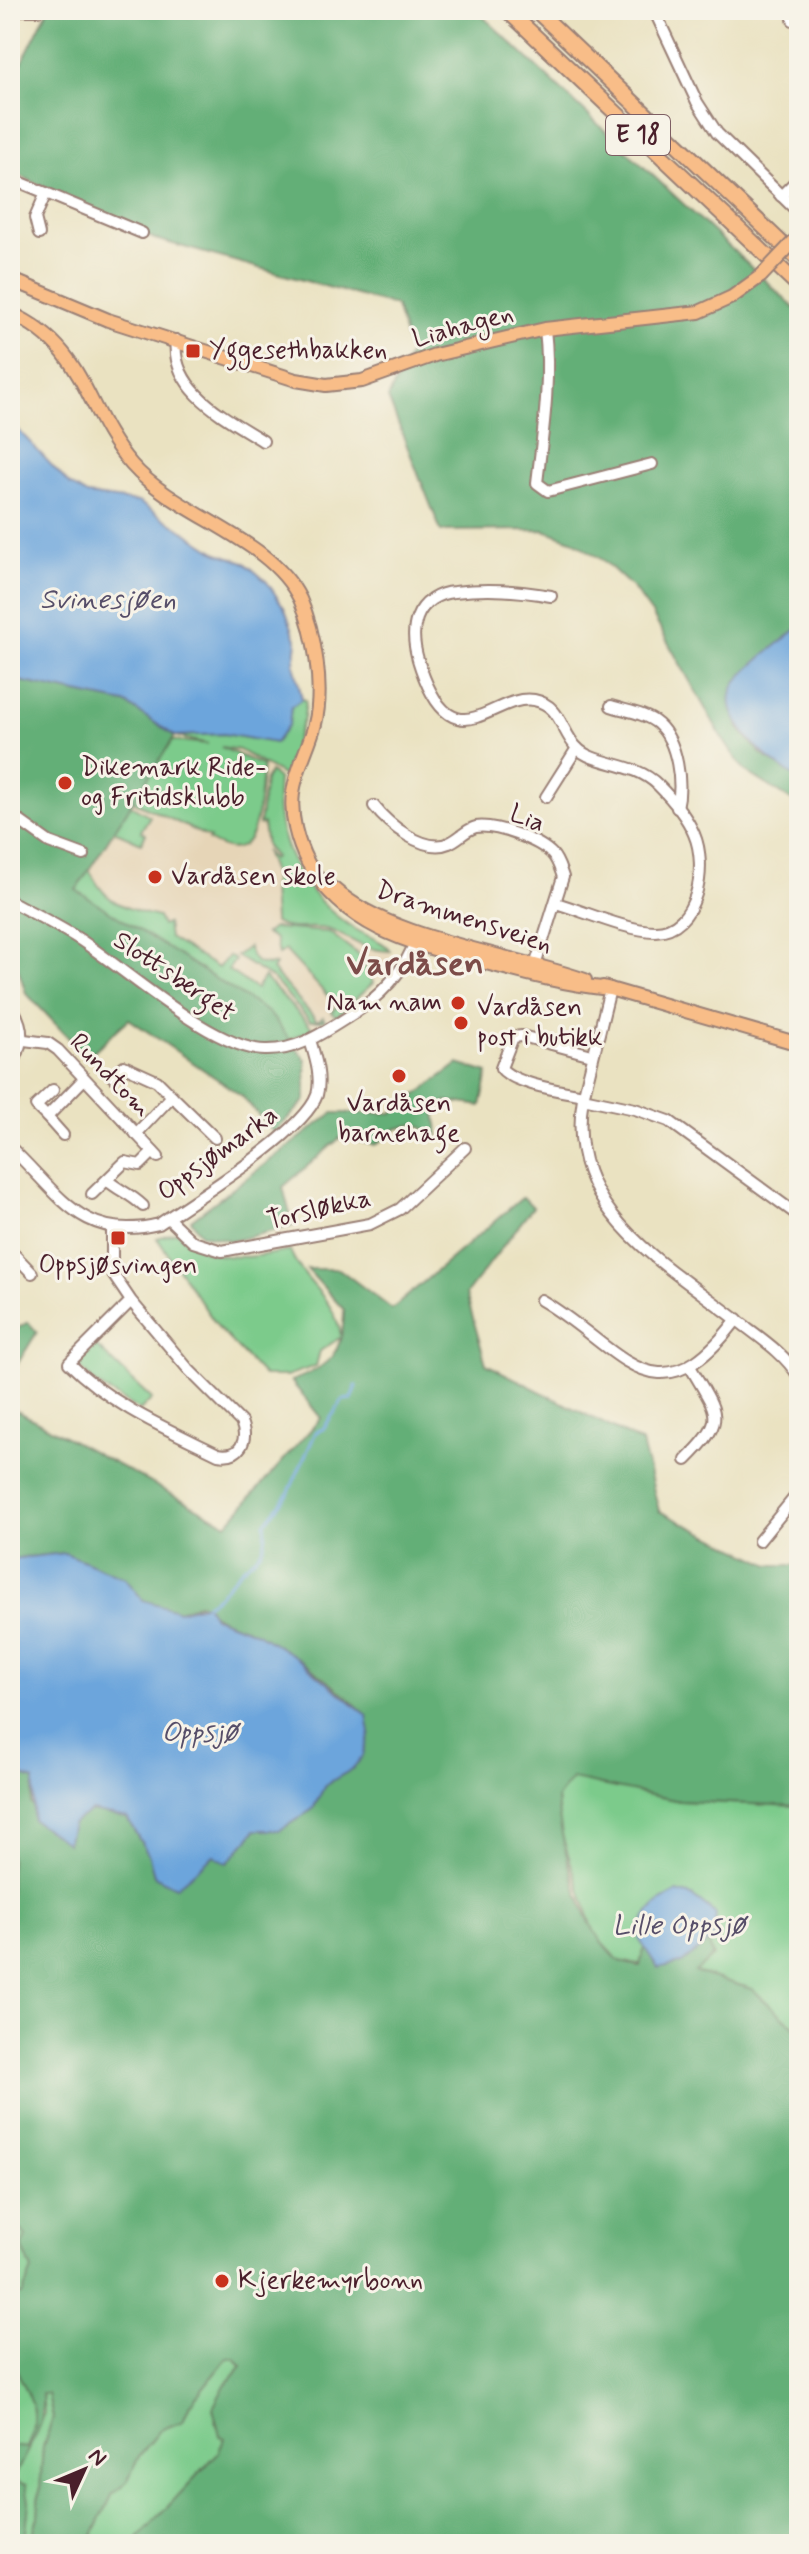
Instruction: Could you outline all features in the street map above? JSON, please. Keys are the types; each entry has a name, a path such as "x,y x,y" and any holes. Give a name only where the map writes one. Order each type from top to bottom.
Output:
{"highway":[{"name":"E 18","path":"507,10 799,286"},
{"name":"E 18","path":"536,10 799,260"}],"main road":[{"name":"Liahagen","path":"10,279 108,320 296,380 337,385 362,381 457,348 545,329 699,312 732,297 761,276 799,236"},
{"name":"Drammensveien","path":"10,313 49,337 73,364 114,441 141,475 170,499 271,562 296,591 307,617 318,700 316,721 294,783 293,814 301,848 314,872 352,903 417,937 799,1044"}],"street":[{"path":"10,10 38,10"},
{"path":"654,10 712,125 799,213"},
{"path":"10,178 142,233"},
{"path":"781,196 799,178"},
{"path":"39,234 35,218 46,193"},
{"path":"545,329 549,362 537,483 548,491 652,464"},
{"path":"176,340 178,364 200,398 263,441"},
{"path":"551,596 489,589 445,593 420,612 414,632 425,680 449,713 458,718 479,718 522,700 533,699 549,706 560,717 577,748 641,772 658,785 694,834 699,859 693,906 683,921 672,929 653,931 556,903"},
{"path":"611,706 646,716 668,737 679,784 677,808"},
{"path":"546,797 577,748"},
{"name":"Lia","path":"374,806 402,832 430,844 452,842 467,830 480,826 537,844 552,854 563,877 534,970"},
{"path":"10,814 33,833 84,855"},
{"name":"Slottsberget","path":"10,901 78,938 191,1018 236,1043 262,1050 286,1049 310,1040 379,996 417,937"},
{"path":"610,989 578,1122 581,1154 591,1186 613,1217 776,1350 799,1377"},
{"path":"10,1004 18,1016 18,1045 10,1069"},
{"path":"592,1055 522,1036 513,1037 501,1068 506,1075 669,1121 799,1216"},
{"name":"Oppsjømarka","path":"112,1230 136,1230 168,1218 288,1132 308,1111 319,1079 310,1040"},
{"name":"Rundtom","path":"18,1045 48,1043 84,1079 105,1085 136,1134 155,1154 140,1165 125,1162 107,1180"},
{"path":"105,1085 124,1066 157,1081 215,1138"},
{"path":"47,1117 84,1079"},
{"path":"63,1101 50,1086 36,1106 63,1135"},
{"path":"136,1134 172,1096"},
{"path":"10,1147 79,1215 112,1230 112,1273 131,1301 189,1370 241,1422 246,1432 244,1444 237,1452 229,1456 218,1454 150,1421 94,1389 69,1363 131,1301"},
{"name":"Torsløkka","path":"168,1218 193,1242 222,1251 370,1224 384,1219 410,1201 465,1148"},
{"path":"92,1194 107,1180 115,1187 128,1190 143,1206"},
{"path":"10,1250 32,1273"},
{"path":"541,1300 635,1368 664,1372 691,1368 712,1350 737,1319"},
{"path":"686,1460 712,1431 716,1420 711,1404 691,1368"},
{"path":"759,1541 799,1492"}],"shaded area":[{"path":"164,738 218,744 252,757 275,772 280,832 303,881 332,912 392,951 382,976 342,1011 276,1046 76,890"}],"green space":[{"path":"48,10 476,10 799,312 799,627 736,682 738,727 761,754 799,779 799,805 744,770 722,738 652,614 633,588 604,561 572,540 544,530 441,531 388,398 410,353 396,306 155,239 10,171 10,86"},
{"path":"10,679 125,703 175,736 76,890 269,1013 306,1060 306,1100 274,1133 242,1096 129,1019 87,1057 26,993 10,944"},
{"path":"302,699 306,700 304,717 284,776 239,750 221,747 263,766 254,828 248,840 239,847 226,848 127,798 168,740 208,744 175,736 224,734 275,743 289,724 291,707"},
{"path":"270,772 278,779 277,802 286,845 306,883 336,916 384,944 390,951 364,946 330,930 274,923 274,876 265,851 272,859 275,857 266,847 263,824 259,825 265,780"},
{"path":"129,804 150,816 141,831 146,834 141,843 110,829"},
{"path":"84,857 96,883 111,899 158,917 162,926 167,924 169,938 218,968 228,956 235,960 228,970 256,989 264,977 313,1029 276,1046 76,890"},
{"path":"273,928 329,932 359,955 373,983 336,1017 332,1012 337,1006 285,950 278,955 275,939 265,934"},
{"path":"248,947 257,963 275,965 272,970 317,1021 310,1021 273,979 236,956"},
{"path":"458,1064 488,1073 481,1106 446,1101 435,1112 439,1136 415,1124 396,1129 376,1145 341,1137 283,1187 293,1226 232,1241 201,1234 191,1220 333,1113 392,1113"},
{"path":"523,1197 533,1207 466,1294 486,1364 642,1443 659,1511 770,1565 799,1565 799,1806 680,1801 572,1779 557,1798 568,1861 583,1908 604,1946 617,1959 640,1966 643,1950 676,1908 700,1920 713,1956 695,1972 752,1989 799,2031 799,2544 133,2544 218,2453 225,2438 220,2436 213,2408 225,2385 242,2366 235,2358 227,2358 190,2404 183,2421 160,2430 139,2456 128,2480 112,2495 89,2544 30,2544 38,2517 43,2447 53,2418 48,2394 42,2394 38,2429 13,2480 26,2485 29,2501 25,2542 10,2544 10,2446 27,2448 34,2412 8,2345 10,2296 22,2295 32,2270 22,2246 26,2236 19,2227 10,2233 10,1771 35,1780 31,1804 67,1843 72,1824 91,1811 127,1818 149,1856 154,1876 214,1855 227,1863 256,1830 280,1830 313,1809 325,1785 354,1768 367,1715 289,1653 252,1631 215,1615 200,1603 179,1611 142,1600 125,1578 65,1553 10,1559 10,1407 227,1524 321,1418 291,1381 316,1370 332,1356 341,1337 344,1310 307,1269 339,1269 392,1309"},
{"path":"177,1232 190,1243 216,1254 244,1257 290,1251 333,1312 341,1337 320,1351 316,1366 286,1376 264,1376 220,1330 157,1238"},
{"path":"28,1322 37,1332 10,1376 10,1333"},
{"path":"96,1346 152,1399 140,1411 96,1384 76,1364"},
{"path":"571,1778 680,1801 799,1806 796,1895 799,2031 752,1989 694,1972 619,1961 596,1937 559,1827 557,1798"},
{"path":"19,2227 26,2236 22,2246 32,2270 22,2295 10,2296 10,2233"},
{"path":"10,2358 23,2379 31,2401 33,2424 27,2448 10,2446"},
{"path":"227,2358 234,2358 242,2366 225,2385 215,2422 225,2438 218,2453 133,2544 89,2544 112,2495 128,2480 139,2456 160,2430 183,2421 190,2404"},
{"path":"48,2393 53,2418 43,2447 38,2517 30,2544 24,2544 29,2501 13,2481 44,2413 42,2394"}],"water":[{"name":"Svinesjøen","path":"10,421 69,484 87,495 138,502 216,552 244,562 267,582 285,609 297,642 294,663 302,699 291,707 289,724 275,743 224,734 175,736 125,703 10,679"},
{"path":"799,627 799,779 774,763 748,737 732,708 731,694 744,673"},
{"name":"Oppsjø","path":"65,1553 125,1578 143,1600 179,1611 206,1604 214,1617 257,1633 293,1655 367,1715 370,1733 363,1756 354,1768 325,1785 313,1809 280,1830 256,1830 227,1863 214,1855 176,1887 154,1876 149,1856 127,1818 91,1811 72,1824 67,1843 33,1820 34,1780 10,1771 10,1559"},
{"name":"Lille Oppsjø","path":"677,1892 692,1896 716,1914 714,1937 682,1963 658,1968 639,1939 641,1930 651,1910"}],"waterway":[{"path":"206,1604 221,1593 260,1552 265,1540 265,1523 288,1494 316,1432 323,1429 343,1400 351,1399 356,1386"}],"place":[{"name":"Yggesethbakken","path":"193,351"},
{"name":"Dikemark Ride- og Fritidsklubb","path":"65,783"},
{"name":"Vardåsen skole","path":"155,877"},
{"name":"Nam nam","path":"458,1003"},
{"name":"Vardåsen post i butikk","path":"461,1023"},
{"name":"Vardåsen barnehage","path":"399,1076"},
{"name":"Oppsjøsvingen","path":"118,1238"},
{"name":"Kjerkemyrbonn","path":"222,2281"}],"district":[{"name":"Vardåsen","path":"415,964"}]}
